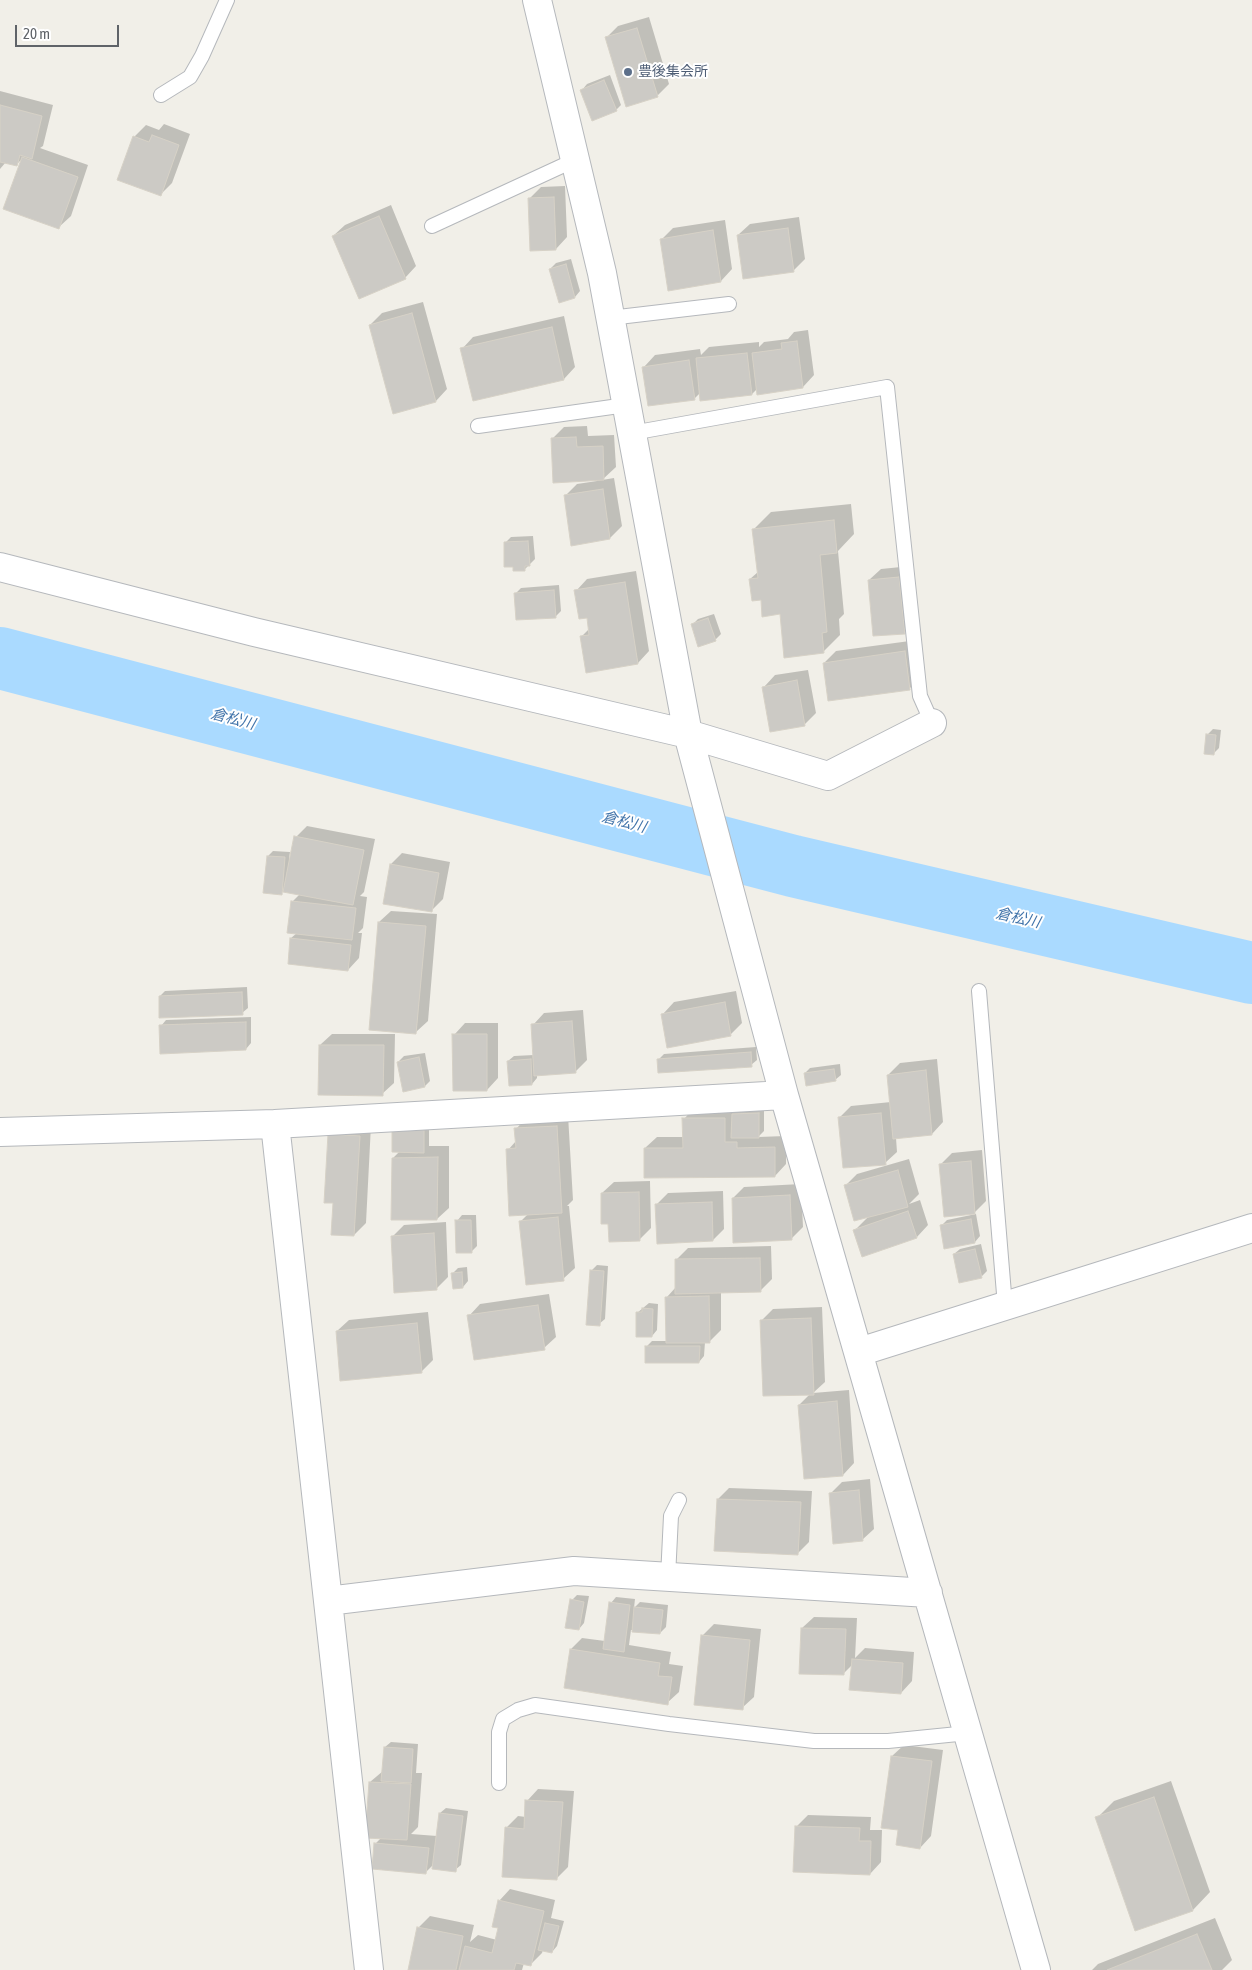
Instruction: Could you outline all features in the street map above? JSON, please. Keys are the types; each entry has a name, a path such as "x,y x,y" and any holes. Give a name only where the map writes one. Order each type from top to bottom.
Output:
{"street":[{"path":"546,4 575,160 602,273 688,734 784,1096 1036,1970"},
{"path":"0,567 254,632 688,734 828,776 932,722"},
{"path":"0,1132 275,1124 784,1096"},
{"path":"275,1124 369,1970"},
{"path":"859,1352 1252,1228"},
{"path":"328,1601 574,1571 928,1593"}],"lane":[{"path":"161,95 190,77 202,56 227,0"},
{"path":"432,226 575,160"},
{"path":"610,318 729,304"},
{"path":"632,433 887,387 920,696 932,722"},
{"path":"478,426 626,405"},
{"path":"979,991 1005,1306"},
{"path":"668,1577 671,1516 680,1500"},
{"path":"499,1783 499,1732 503,1719 518,1710 535,1705 669,1724 814,1741 888,1741 968,1733"}],"building":[{"path":"637,28 658,97 626,107 605,37"},
{"path":"604,80 617,111 592,121 580,90"},
{"path":"0,105 42,116 32,159 20,155 17,166 0,162"},
{"path":"152,135 179,145 161,196 117,180 133,136 149,142"},
{"path":"22,157 78,177 59,229 3,209"},
{"path":"554,197 556,250 530,251 528,198"},
{"path":"379,216 406,279 359,299 332,236"},
{"path":"788,228 794,272 743,279 737,235"},
{"path":"713,230 721,282 668,291 660,239"},
{"path":"566,264 575,298 559,303 549,269"},
{"path":"412,313 436,402 393,414 369,325"},
{"path":"552,327 564,380 473,401 460,348"},
{"path":"797,341 803,388 757,395 752,353 782,349 781,343"},
{"path":"747,353 752,395 700,401 696,358"},
{"path":"689,360 695,400 648,406 642,367"},
{"path":"576,437 577,447 603,446 604,480 553,483 551,438"},
{"path":"603,489 610,539 571,546 564,495"},
{"path":"834,520 837,553 820,555 827,632 822,633 824,653 784,658 780,614 762,617 761,600 752,601 749,579 758,578 752,529"},
{"path":"528,541 530,566 525,566 525,571 513,571 513,567 504,567 504,542"},
{"path":"899,577 905,634 873,636 868,580"},
{"path":"625,582 638,664 586,673 580,636 589,635 587,618 579,619 574,590"},
{"path":"554,590 556,618 516,620 514,593"},
{"path":"708,618 716,641 698,647 691,624"},
{"path":"905,651 910,690 828,701 823,663"},
{"path":"797,680 805,726 770,732 762,687"},
{"path":"1206,734 1216,735 1214,755 1204,754"},
{"path":"294,836 364,850 353,905 283,892"},
{"path":"267,856 285,857 282,895 263,893"},
{"path":"390,864 439,873 432,912 383,904"},
{"path":"291,901 356,908 352,940 287,933"},
{"path":"378,922 426,926 416,1034 369,1030"},
{"path":"290,938 351,945 348,971 288,964"},
{"path":"242,992 243,1015 159,1018 159,996"},
{"path":"725,1002 731,1036 667,1048 661,1014"},
{"path":"572,1021 576,1073 534,1076 531,1024"},
{"path":"246,1022 246,1050 160,1054 159,1025"},
{"path":"452,1034 487,1034 487,1091 453,1091"},
{"path":"319,1045 384,1045 383,1096 318,1095"},
{"path":"751,1052 752,1067 658,1073 657,1059"},
{"path":"419,1057 425,1087 403,1092 397,1062"},
{"path":"531,1059 532,1085 509,1086 507,1061"},
{"path":"834,1069 836,1081 806,1086 804,1073"},
{"path":"926,1070 932,1135 893,1139 887,1075"},
{"path":"759,1113 759,1138 731,1138 732,1114"},
{"path":"881,1113 886,1165 843,1168 838,1117"},
{"path":"682,1118 725,1118 725,1142 737,1142 737,1148 775,1147 775,1177 644,1178 644,1148 683,1148"},
{"path":"557,1126 562,1213 509,1216 506,1149 516,1148 514,1128"},
{"path":"392,1130 424,1130 424,1153 392,1152"},
{"path":"328,1134 360,1136 354,1236 331,1235 333,1203 324,1203"},
{"path":"438,1157 437,1220 391,1220 392,1158"},
{"path":"971,1161 975,1214 944,1217 939,1164"},
{"path":"898,1170 908,1207 854,1221 844,1185"},
{"path":"639,1192 640,1241 609,1242 608,1224 601,1224 601,1193"},
{"path":"790,1195 792,1240 733,1243 732,1198"},
{"path":"712,1202 713,1241 657,1244 655,1204"},
{"path":"908,1211 917,1238 862,1257 853,1230"},
{"path":"558,1217 564,1281 526,1285 519,1221"},
{"path":"971,1219 975,1243 944,1249 940,1225"},
{"path":"455,1220 471,1220 472,1253 456,1253"},
{"path":"434,1233 437,1290 394,1293 391,1236"},
{"path":"975,1249 982,1278 959,1283 953,1254"},
{"path":"760,1258 761,1292 675,1294 675,1259"},
{"path":"590,1270 604,1271 600,1326 586,1325"},
{"path":"462,1272 463,1288 453,1289 451,1273"},
{"path":"709,1296 710,1343 666,1343 665,1297"},
{"path":"538,1305 545,1350 474,1360 467,1315"},
{"path":"642,1308 653,1309 652,1337 636,1337 636,1312 642,1312"},
{"path":"811,1318 814,1395 763,1396 760,1320"},
{"path":"417,1323 422,1373 340,1381 336,1331"},
{"path":"645,1346 700,1346 699,1363 645,1363"},
{"path":"837,1401 843,1476 804,1479 798,1405"},
{"path":"859,1490 863,1541 833,1544 829,1493"},
{"path":"717,1499 801,1502 798,1555 714,1551"},
{"path":"570,1599 584,1602 579,1630 565,1628"},
{"path":"609,1602 630,1605 624,1652 603,1649"},
{"path":"634,1607 663,1610 660,1634 632,1632"},
{"path":"801,1628 846,1629 844,1675 799,1674"},
{"path":"701,1635 750,1640 743,1710 694,1705"},
{"path":"570,1649 660,1663 658,1676 672,1677 668,1705 564,1688"},
{"path":"852,1659 903,1663 901,1694 849,1690"},
{"path":"384,1747 413,1749 411,1783 381,1781"},
{"path":"891,1756 932,1761 920,1849 896,1845 898,1830 881,1828"},
{"path":"369,1782 411,1784 407,1840 365,1838"},
{"path":"1154,1797 1193,1911 1135,1931 1095,1817"},
{"path":"525,1800 563,1802 557,1880 502,1877 505,1827 524,1829"},
{"path":"439,1813 463,1816 456,1872 432,1869"},
{"path":"795,1826 860,1828 859,1841 871,1841 870,1875 793,1872"},
{"path":"374,1843 429,1848 426,1874 372,1869"},
{"path":"498,1900 544,1911 531,1966 516,1963 514,1970 459,1970 465,1946 492,1953 498,1928 492,1927"},
{"path":"545,1923 559,1926 552,1953 538,1950"},
{"path":"417,1927 463,1936 456,1970 408,1970"},
{"path":"1197,1934 1212,1970 1107,1970"}],"waterway":[{"name":"倉松川","path":"0,658 793,866 1252,973"}],"place":[{"name":"豊後集会所","path":"628,72"}]}
